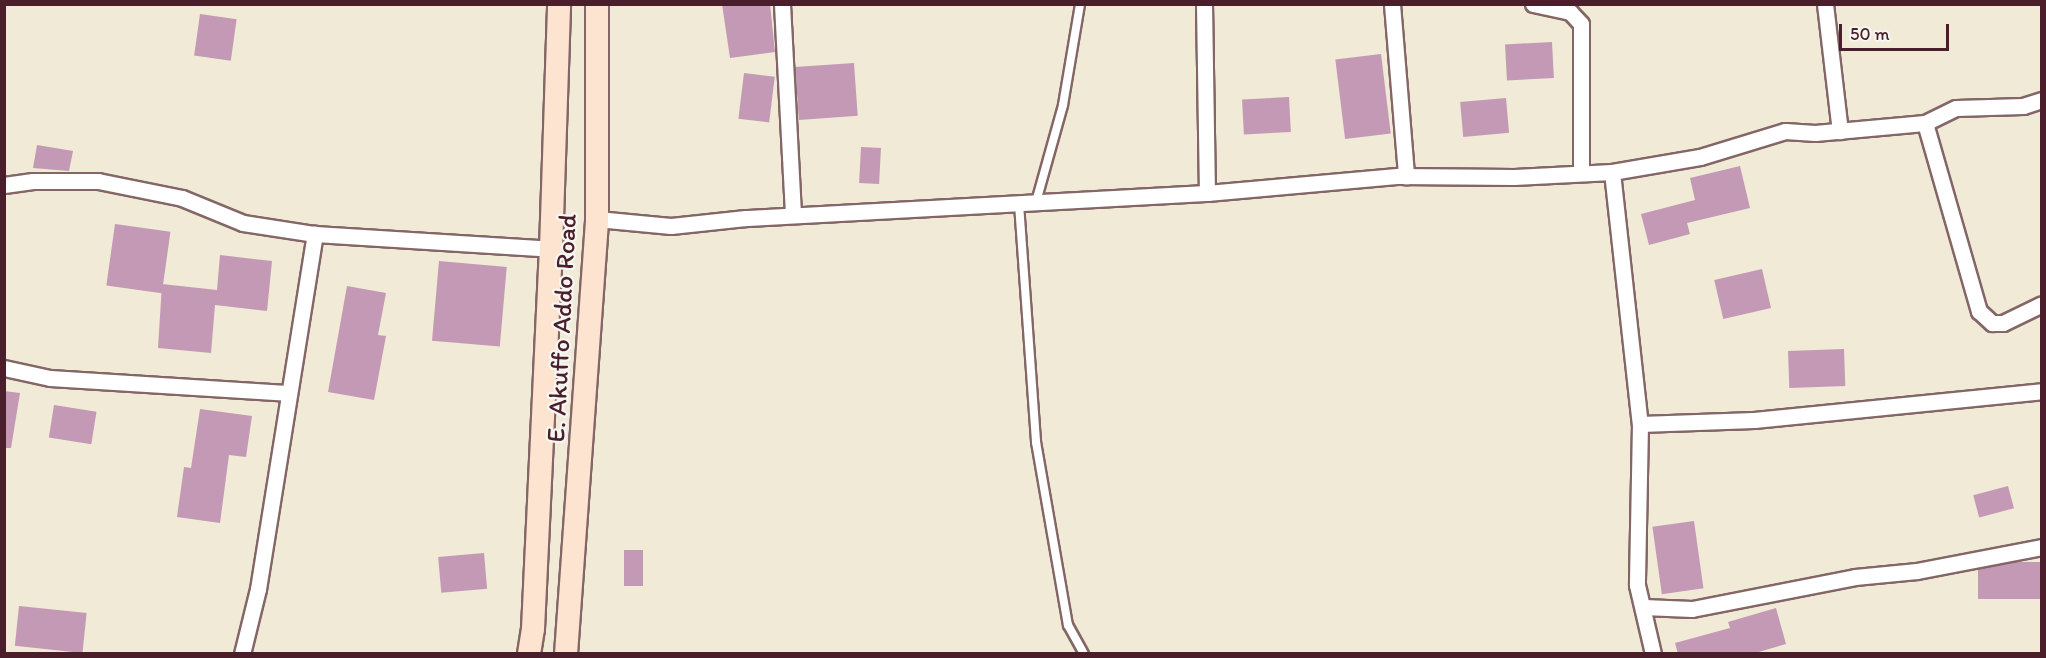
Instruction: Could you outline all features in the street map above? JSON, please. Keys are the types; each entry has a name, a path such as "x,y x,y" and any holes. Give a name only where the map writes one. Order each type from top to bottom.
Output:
{"main road":[{"name":"E. Akuffo Addo Road","path":"529,654 551,249 559,4"},
{"name":"E. Akuffo Addo Road","path":"566,654 583,458 597,219 597,4"}],"street":[{"path":"782,4 793,215"},
{"path":"1204,4 1207,193"},
{"path":"1392,4 1406,176"},
{"path":"1533,4 1570,12 1581,24 1581,173"},
{"path":"1825,4 1839,131"},
{"path":"597,219 671,226 793,215 1207,193 1406,176 1612,172 1700,157 1785,131 1839,131 1924,123 1956,108 2023,106 2042,100"},
{"path":"1924,123 1979,311 1992,322 2003,323 2042,304"},
{"path":"1612,172 1640,424 1637,585 1653,654"},
{"path":"4,185 33,181 98,181 138,187 182,198 243,223 315,234 551,249"},
{"path":"242,654 258,588 287,393 315,234"},
{"path":"4,368 50,378 287,393"},
{"path":"1640,424 1754,420 2042,391"},
{"path":"1643,607 1692,609 1845,579 1917,571 2042,547"}],"lane":[{"path":"1036,203 1063,105 1080,4"},
{"path":"1019,204 1036,442 1068,625 1084,654"}],"building":[{"path":"722,4 770,4 775,52 730,58"},
{"path":"200,14 237,19 231,61 194,56"},
{"path":"1552,42 1554,78 1507,80 1505,44"},
{"path":"1381,54 1391,133 1345,139 1335,60"},
{"path":"854,63 858,116 799,120 795,67"},
{"path":"744,73 775,77 769,122 738,119"},
{"path":"1289,97 1291,132 1244,134 1242,99"},
{"path":"1506,98 1509,133 1463,137 1460,102"},
{"path":"37,145 73,151 69,171 33,168"},
{"path":"861,147 881,148 879,184 859,183"},
{"path":"1740,166 1750,208 1687,223 1690,234 1649,245 1641,214 1695,200 1690,178"},
{"path":"115,224 170,232 162,293 106,285"},
{"path":"220,255 272,261 267,311 215,305 211,353 158,348 162,284 217,290"},
{"path":"439,261 507,267 500,347 432,341"},
{"path":"1762,269 1771,308 1723,319 1714,280"},
{"path":"347,286 386,293 378,335 386,336 374,400 328,392"},
{"path":"1844,349 1845,386 1789,388 1788,351"},
{"path":"4,391 20,393 11,448 4,448"},
{"path":"54,405 96,412 91,444 49,438"},
{"path":"200,409 252,416 246,457 229,455 220,523 177,517 184,467 191,468"},
{"path":"2008,486 2014,508 1979,518 1973,495"},
{"path":"1694,521 1703,588 1662,594 1652,527"},
{"path":"624,550 643,550 643,586 624,586"},
{"path":"484,553 487,589 441,593 438,557"},
{"path":"1978,562 2042,562 2042,599 1978,599"},
{"path":"19,606 87,613 82,653 15,646"},
{"path":"1776,608 1786,644 1752,654 1678,654 1675,643 1730,628 1728,622"}]}
